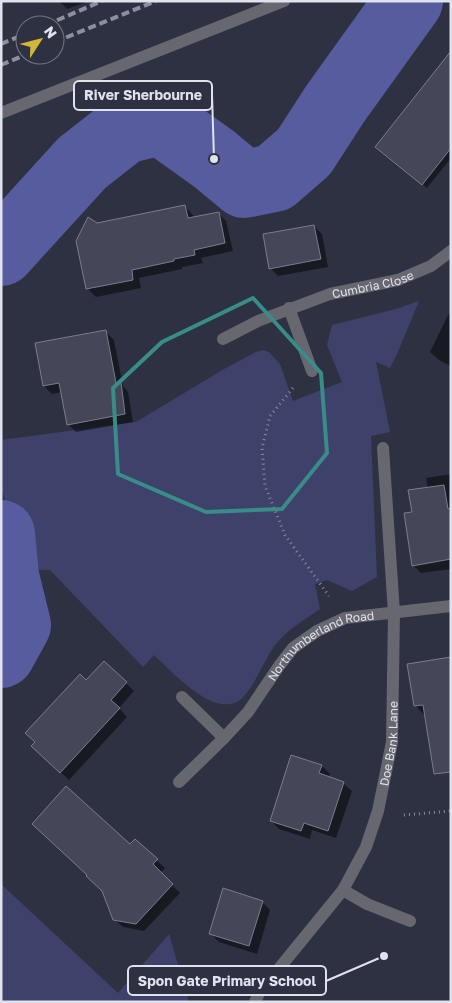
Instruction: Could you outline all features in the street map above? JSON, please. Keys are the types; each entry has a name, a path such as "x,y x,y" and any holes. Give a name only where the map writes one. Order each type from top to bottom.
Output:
{"street":[{"path":"1,113 284,1"},
{"name":"Cumbria Close","path":"223,339 258,321 330,294 398,280 431,266 451,251"},
{"path":"289,308 312,370"},
{"name":"Doe Bank Lane","path":"255,1002 259,993 343,890 366,847 378,811 392,742 394,613 383,448"},
{"name":"Northumberland Road","path":"179,782 248,712 293,648 317,631 345,618 451,606"},
{"path":"182,697 224,738"},
{"path":"343,890 367,904 410,921"}],"path":[{"path":"312,370 289,391 270,416 262,448 265,486 285,535 345,618"},
{"path":"378,811 410,815 451,811"}],"highlighted area":[{"path":"253,298 321,373 327,453 282,509 206,512 118,474 113,388 162,342"}],"shaded area":[{"path":"419,301 390,368 376,362 390,432 371,436 377,577 352,591 327,580 315,584 320,609 283,636 269,654 250,689 235,702 223,704 210,701 185,684 154,655 143,667 50,570 14,569 8,509 1,488 1,440 136,422 224,369 263,350 269,352 280,364 293,401 342,382 327,345 332,325 396,309"},
{"path":"1,884 118,993 169,934 189,1002 1,1002"}],"building":[{"path":"451,51 451,148 422,185 375,147"},
{"path":"185,205 188,218 219,212 225,243 194,250 195,255 132,270 133,280 86,289 76,241 88,217 97,223"},
{"path":"314,225 321,259 269,269 263,234"},
{"path":"106,330 116,383 121,382 125,414 67,425 59,383 43,386 35,343"},
{"path":"444,485 448,509 451,508 451,559 412,566 404,513 412,512 408,490"},
{"path":"451,657 451,772 434,774 423,705 414,706 407,664"},
{"path":"104,661 127,682 111,700 120,708 60,773 31,746 35,742 25,733 80,674 86,680"},
{"path":"291,755 322,765 319,773 344,782 328,831 304,823 301,831 270,821"},
{"path":"66,786 130,844 135,839 158,859 153,864 173,884 136,924 113,920 102,891 32,824"},
{"path":"223,888 263,901 249,946 209,934"}],"waterway":[{"path":"1,252 82,163 124,130 161,121 214,159 244,184 274,178 304,152 335,104 409,1"},
{"path":"1,534 5,576 17,625 1,654"}],"railway":[{"path":"65,17 102,1"},
{"path":"65,38 156,1"},
{"path":"1,44 15,38"},
{"path":"1,65 15,59"}],"place":[{"name":"River Sherbourne","path":"214,159"},
{"name":"Spon Gate Primary School","path":"384,956"}]}
